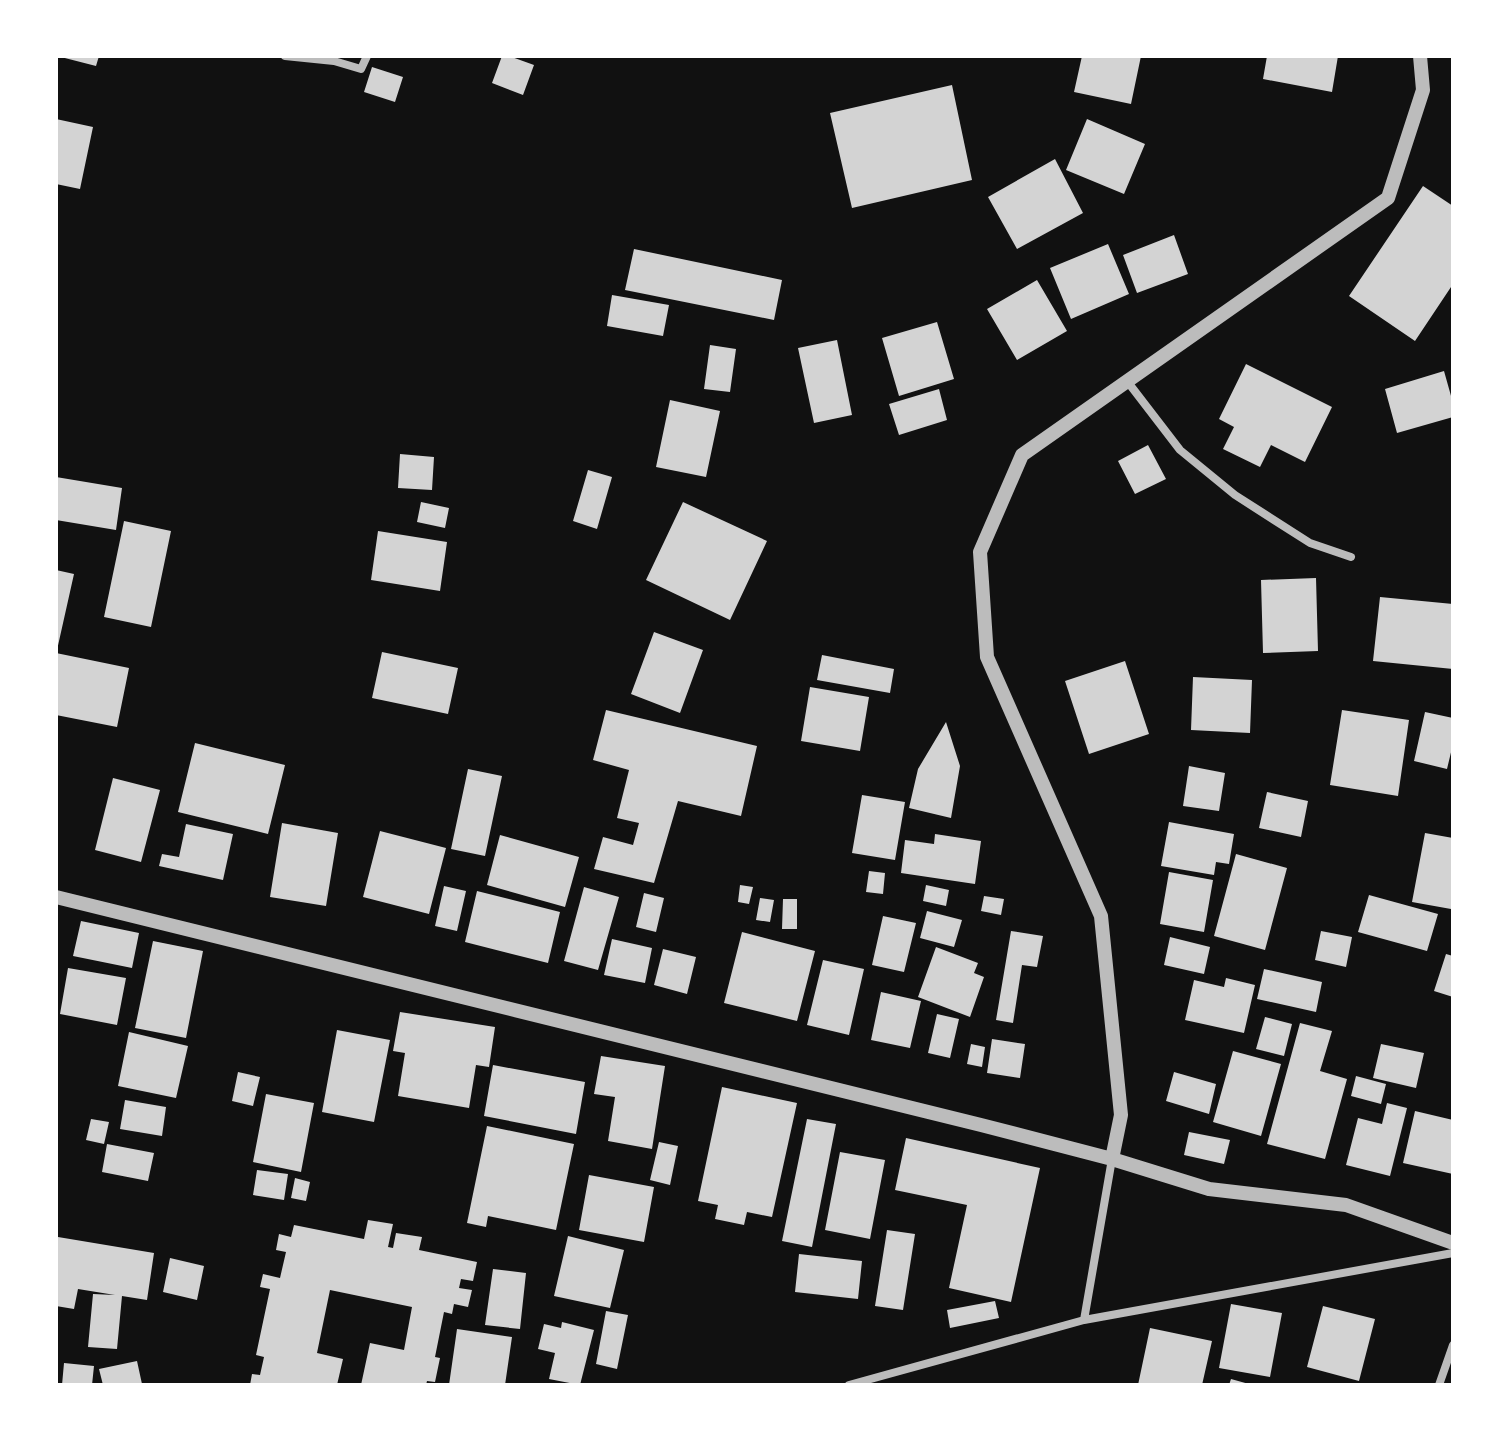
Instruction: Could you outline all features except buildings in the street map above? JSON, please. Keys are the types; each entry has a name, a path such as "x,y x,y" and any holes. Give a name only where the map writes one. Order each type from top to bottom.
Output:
{"street":[{"path":"285,56 334,61 361,69 367,56"},
{"path":"1084,1320 1121,1115 1101,916 987,657 980,552 1022,455 1388,198 1423,90 1420,56"},
{"path":"1127,381 1180,450 1235,495 1310,543 1351,557"},
{"path":"56,897 1112,1159 1209,1189 1346,1205 1453,1243"},
{"path":"849,1385 1084,1320 1453,1253"},
{"path":"1439,1385 1453,1345"}]}
